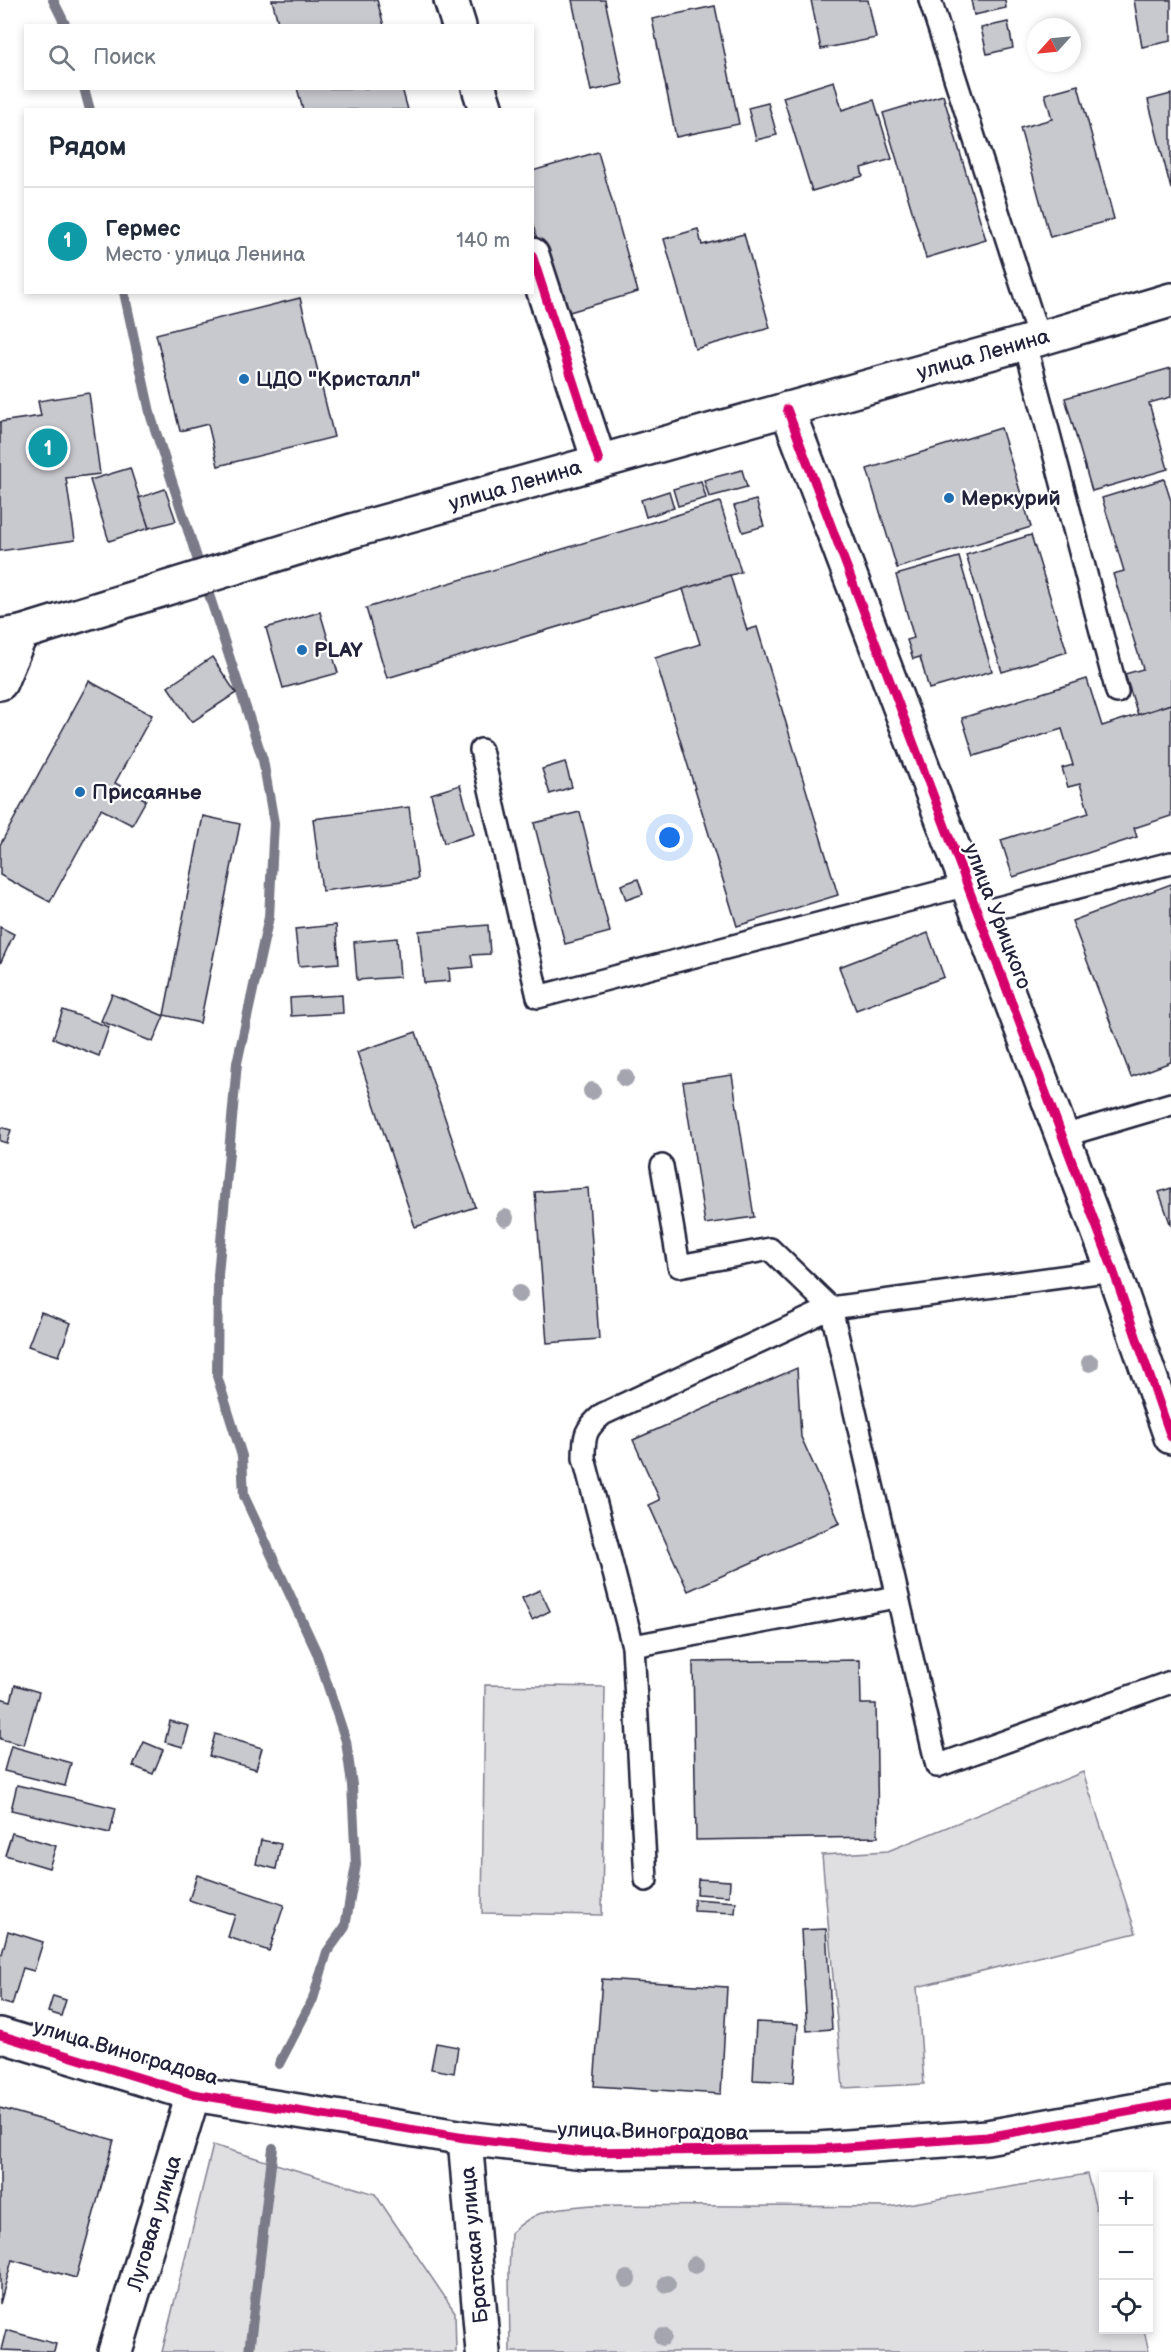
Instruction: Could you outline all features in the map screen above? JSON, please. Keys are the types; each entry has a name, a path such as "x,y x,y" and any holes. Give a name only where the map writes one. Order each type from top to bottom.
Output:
{"street":[{"path":"451,0 458,24"},
{"path":"480,90 485,108"},
{"path":"534,261 599,461"},
{"name":"улица Ленина","path":"10,634 355,530 1171,300"},
{"name":"улица Урицкого","path":"787,409 1064,1136 1171,1437"},
{"path":"0,683 10,634"},
{"name":"улица Виноградова","path":"0,2035 193,2094 465,2138 584,2152 818,2149 987,2137 1171,2104"},
{"name":"Луговая улица","path":"115,2352 193,2094"},
{"name":"Братская улица","path":"465,2138 483,2352"}],"lane":[{"path":"930,0 1032,341 1117,692"},
{"path":"481,750 538,997 973,899 1171,863"},
{"path":"1064,1136 1171,1104"},
{"path":"662,1166 679,1266 770,1249 831,1308 896,1597 937,1766 1171,1682"},
{"path":"646,1880 633,1646 584,1458 584,1435 591,1424 603,1414 831,1308 1113,1270"},
{"path":"633,1646 896,1597"}],"shaded area":[{"path":"485,1685 605,1687 602,1915 482,1913"},
{"path":"1083,1772 1136,1933 917,1987 924,2084 843,2088 822,1855 888,1851"},
{"path":"213,2145 375,2194 455,2312 456,2352 162,2352"},
{"path":"1087,2174 1099,2220 1099,2334 1145,2334 1149,2352 510,2352 511,2233 530,2218 550,2210 594,2205 890,2207"}],"building":[{"path":"272,0 377,0 383,24 278,24"},
{"path":"572,0 605,0 623,84 591,91"},
{"path":"811,0 868,0 876,38 821,49"},
{"path":"971,0 1005,0 1006,8 974,15"},
{"path":"1134,0 1171,0 1171,41 1142,47"},
{"path":"715,6 739,124 676,137 652,19"},
{"path":"1008,22 1013,48 987,54 981,28"},
{"path":"834,81 842,110 874,100 892,159 861,168 863,176 812,191 783,97"},
{"path":"1078,85 1114,219 1050,237 1020,128 1052,119 1045,94"},
{"path":"298,90 403,90 407,108 302,108"},
{"path":"1171,94 1171,189 1148,100"},
{"path":"943,95 986,240 926,258 883,113"},
{"path":"768,103 777,135 756,140 748,108"},
{"path":"598,152 638,292 559,315 534,229 534,170"},
{"path":"698,229 702,245 744,234 770,328 695,349 664,239"},
{"name":"ЦДО \"Кристалл\"","path":"300,298 334,437 218,466 208,424 180,431 156,334"},
{"path":"1171,368 1171,397 1149,403 1168,469 1092,491 1065,398"},
{"path":"89,393 100,474 66,478 75,540 0,551 0,422 41,416 38,401"},
{"name":"Меркурий","path":"1001,428 1031,527 897,568 867,469"},
{"path":"130,468 149,528 109,541 90,480"},
{"path":"742,470 747,487 709,497 704,480"},
{"path":"1164,479 1171,501 1171,704 1138,715 1125,674 1143,669 1113,574 1124,571 1102,498"},
{"path":"701,481 706,498 678,506 673,489"},
{"path":"165,489 176,521 149,528 139,498"},
{"path":"669,491 674,508 646,517 641,500"},
{"path":"756,500 764,526 743,532 734,506"},
{"path":"720,502 741,572 387,678 366,608"},
{"path":"1031,535 1067,652 1002,672 966,555"},
{"path":"959,557 992,671 929,689 920,657 913,659 907,640 914,638 896,575"},
{"path":"730,575 747,630 757,627 838,895 737,926 655,658 700,644 683,589"},
{"name":"PLAY","path":"320,612 338,673 283,688 266,628"},
{"path":"212,657 236,693 192,722 168,687"},
{"path":"1087,679 1102,726 1171,704 1171,816 1134,828 1137,837 1013,877 1001,840 1089,813 1080,784 1068,787 1062,768 1073,765 1062,729 974,756 962,718"},
{"name":"Присаянье","path":"89,681 152,715 115,783 146,800 132,825 101,809 50,902 0,875 0,845"},
{"path":"565,762 572,787 550,794 542,769"},
{"path":"460,785 474,834 444,843 431,794"},
{"path":"409,807 418,879 322,891 313,819"},
{"path":"580,812 610,932 565,944 534,823"},
{"path":"203,816 240,824 200,1023 164,1015"},
{"path":"638,879 643,894 626,900 621,885"},
{"path":"1171,884 1171,1062 1131,1077 1072,921"},
{"path":"336,925 339,963 299,966 295,929"},
{"path":"488,925 490,954 471,955 473,967 449,969 450,981 424,983 419,931"},
{"path":"0,927 14,934 0,964"},
{"path":"928,933 944,977 856,1010 839,967"},
{"path":"397,938 400,977 357,980 354,942"},
{"path":"112,994 164,1016 153,1042 101,1021"},
{"path":"342,995 343,1013 291,1016 290,998"},
{"path":"63,1010 109,1027 99,1056 53,1038"},
{"path":"416,1032 475,1207 415,1227 357,1052"},
{"path":"732,1075 754,1217 705,1224 683,1082"},
{"path":"0,1127 11,1130 7,1143 0,1141"},
{"path":"588,1188 599,1339 547,1343 535,1192"},
{"path":"1171,1188 1171,1226 1159,1192"},
{"path":"41,1312 71,1323 59,1356 28,1346"},
{"path":"797,1368 801,1437 840,1523 688,1591 649,1505 660,1500 633,1440"},
{"path":"540,1590 550,1611 532,1620 522,1598"},
{"path":"860,1660 861,1704 876,1704 878,1837 696,1840 693,1662"},
{"path":"15,1685 39,1692 24,1745 0,1739 0,1698 11,1701"},
{"path":"170,1721 189,1726 183,1747 165,1742"},
{"path":"215,1734 262,1748 256,1769 209,1756"},
{"path":"144,1742 163,1750 153,1774 133,1766"},
{"path":"11,1746 71,1763 65,1786 4,1771"},
{"path":"17,1785 116,1808 110,1833 11,1810"},
{"path":"12,1833 56,1846 49,1868 5,1855"},
{"path":"261,1840 281,1844 276,1869 256,1864"},
{"path":"197,1875 284,1905 269,1951 228,1937 235,1915 189,1900"},
{"path":"698,1879 730,1881 729,1896 697,1894"},
{"path":"694,1899 736,1902 735,1913 694,1911"},
{"path":"826,1929 832,2029 807,2031 801,1930"},
{"path":"8,1931 43,1942 34,1971 23,1968 12,2005 0,2002 0,1954 2,1954"},
{"path":"602,1979 727,1987 721,2094 594,2086"},
{"path":"53,1996 66,2000 61,2016 48,2012"},
{"path":"756,2022 798,2024 794,2082 753,2080"},
{"path":"436,2043 458,2047 454,2073 431,2069"},
{"path":"0,2108 114,2140 76,2278 12,2260 0,2304"},
{"path":"6,2330 56,2344 54,2352 1,2350"}],"waterway":[{"path":"53,0 65,24"},
{"path":"85,90 89,108"},
{"path":"124,294 151,417 263,760 274,823 269,917 237,1063 218,1275 217,1376 242,1456 244,1496 317,1653 346,1741 352,1785 356,1865 345,1927 327,1952 313,1999 279,2064"},
{"path":"249,2352 273,2148"}],"cycle path":[{"path":"534,261 599,461"},
{"path":"787,409 1113,1270 1171,1437"},
{"path":"0,2035 193,2094 465,2138 584,2152 818,2149 987,2137 1171,2104"}],"place":[{"name":"ЦДО \"Кристалл\"","path":"244,379"},
{"name":"Гермес","path":"48,448"},
{"name":"Меркурий","path":"949,498"},
{"name":"PLAY","path":"302,650"},
{"name":"Присаянье","path":"80,792"}]}
